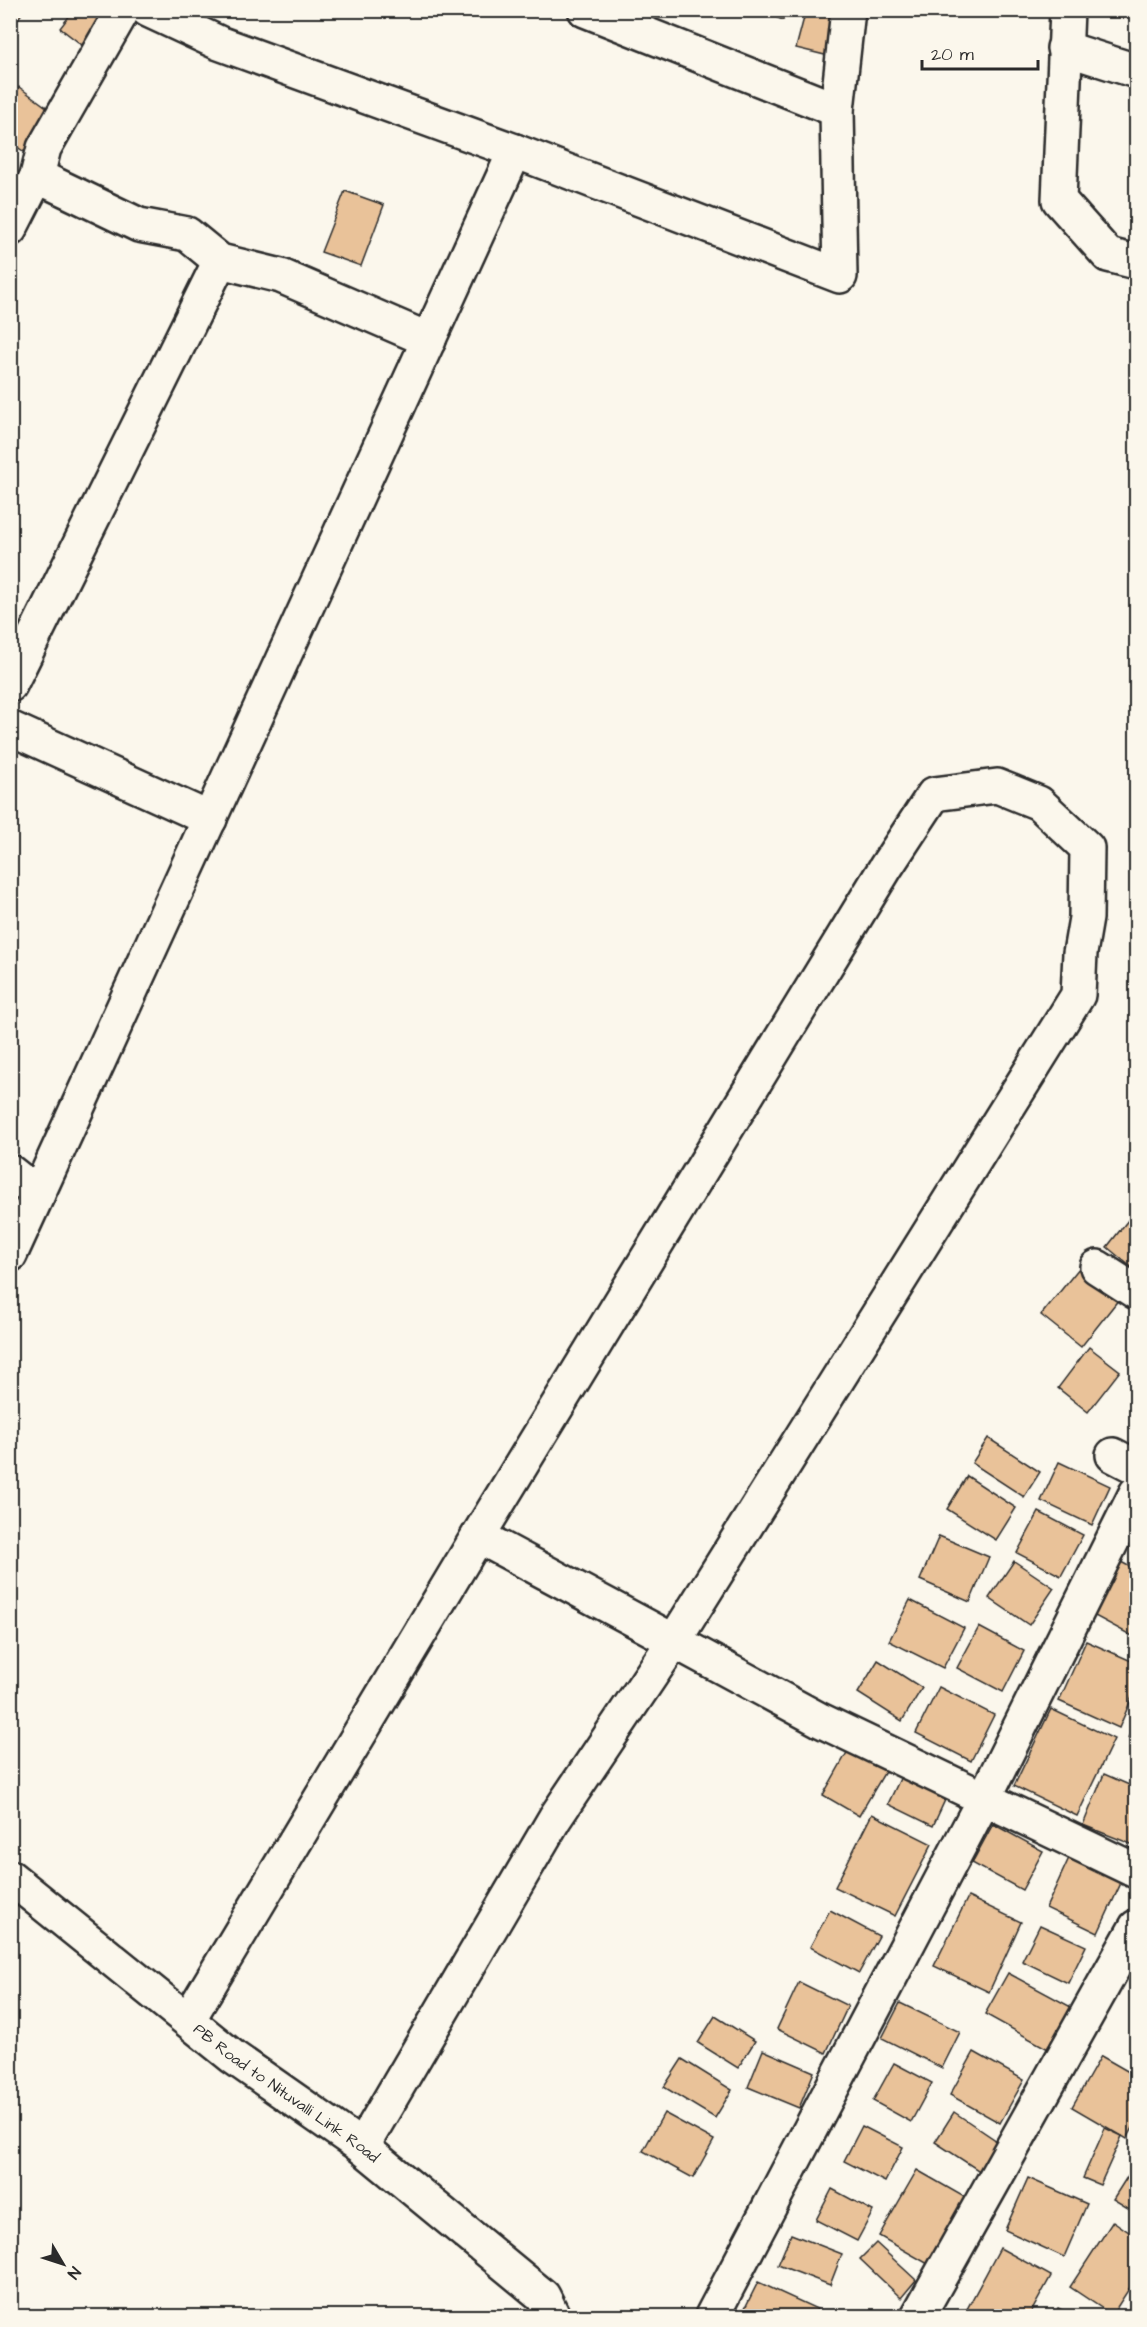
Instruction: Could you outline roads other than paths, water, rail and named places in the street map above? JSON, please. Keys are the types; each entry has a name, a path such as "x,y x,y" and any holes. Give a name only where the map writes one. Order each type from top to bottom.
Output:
{"street":[{"path":"10,229 37,176 44,148 123,10"},
{"path":"148,10 219,43 515,151 840,276 837,110 848,10"},
{"path":"585,10 837,110"},
{"path":"1067,10 1059,200 1108,255 1137,262"},
{"path":"1064,48 1137,71"},
{"path":"10,1255 515,151"},
{"path":"37,176 139,225 187,234 220,261 281,276 429,340"},
{"path":"10,685 220,261"},
{"path":"10,728 210,819"},
{"path":"188,2020 478,1536 880,877 934,794 997,786 1039,803 1087,848 1086,918 1080,953 1078,995 674,1641 555,1818 362,2147"},
{"path":"10,1172 38,1194"},
{"path":"1097,1267 1137,1292"},
{"path":"712,2316 984,1799 1137,1493"},
{"path":"478,1536 820,1720 1137,1871"},
{"name":"PB Road to Nituvalli Link Road","path":"11,1879 233,2057 362,2147 543,2296 554,2316"},
{"path":"918,2316 1137,1927"}]}
